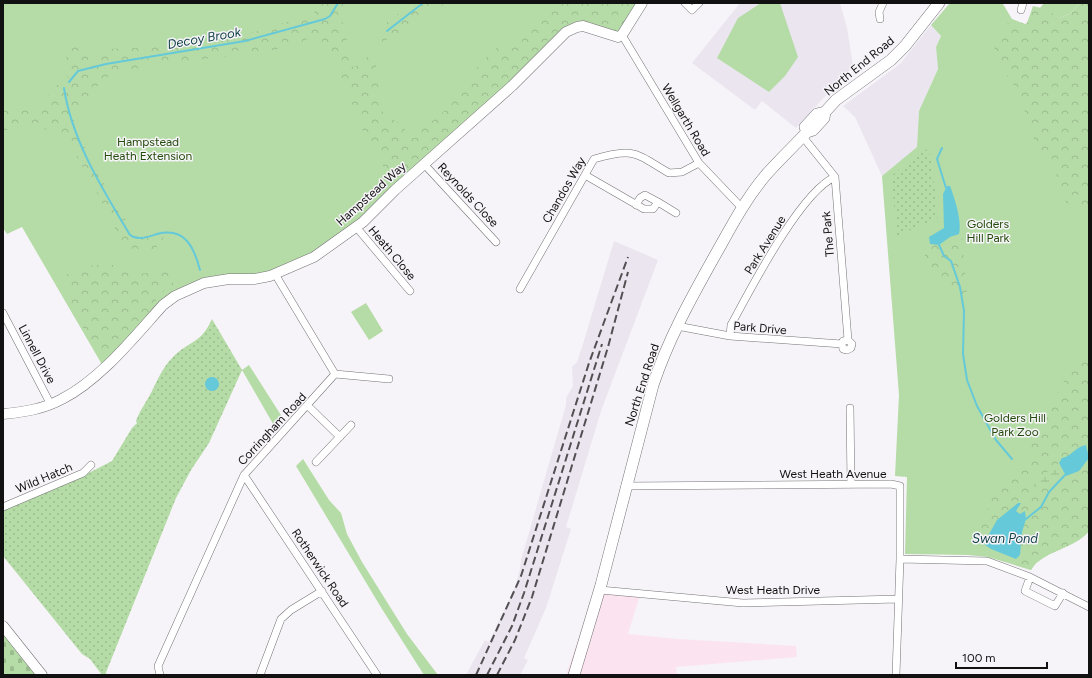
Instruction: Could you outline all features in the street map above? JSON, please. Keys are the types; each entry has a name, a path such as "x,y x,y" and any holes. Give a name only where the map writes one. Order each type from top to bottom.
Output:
{"main road":[{"name":"North End Road","path":"573,673 600,590 625,486 653,385 677,326 742,208 765,176 805,135 813,130 824,118 825,112 839,97 895,55 939,3"}],"street":[{"path":"622,35 642,3"},
{"path":"685,3 692,10 699,3"},
{"path":"880,19 879,12 883,3"},
{"name":"Hampstead Way","path":"3,414 28,412 51,404 78,389 104,368 163,305 175,296 209,282 229,279 254,279 275,274 314,257 357,228 424,164 512,86 566,32 583,26 618,37 622,35"},
{"name":"Wellgarth Road","path":"622,35 699,163 742,208"},
{"path":"805,135 835,177"},
{"name":"Chandos Way","path":"520,289 594,159 626,151 636,153 670,173 682,172 699,163"},
{"name":"Reynolds Close","path":"424,164 496,242"},
{"path":"585,175 649,210 653,209 658,202"},
{"name":"Park Avenue","path":"730,336 732,325 777,243 804,206 826,181 835,177"},
{"name":"The Park","path":"835,177 844,342 852,344 851,348"},
{"path":"636,204 640,198 645,195 676,213"},
{"name":"Heath Close","path":"357,228 410,291"},
{"path":"275,274 335,374 389,379"},
{"name":"Linnell Drive","path":"3,313 51,404"},
{"name":"Park Drive","path":"677,326 730,336 844,342"},
{"name":"Corringham Road","path":"160,675 158,666 244,475 308,406 335,374"},
{"path":"308,406 340,436"},
{"path":"850,408 851,484"},
{"path":"316,462 351,425"},
{"name":"Wild Hatch","path":"3,507 83,473 91,466"},
{"name":"Rotherwick Road","path":"244,475 377,675"},
{"name":"West Heath Avenue","path":"625,486 851,484 891,484 900,486 900,559 896,675"},
{"path":"900,559 987,561 1030,577 1089,607"},
{"path":"1030,577 1025,591 1055,606 1063,593"},
{"name":"West Heath Drive","path":"600,590 743,603 898,599"},
{"path":"260,675 281,620 291,610 322,591"},
{"path":"3,626 42,675"}],"shaded area":[{"path":"740,3 840,3 847,28 853,66 796,128 762,101 755,110 692,63"},
{"path":"931,25 941,36 936,47 938,69 919,111 917,147 882,176 855,117 843,106 900,64"},
{"path":"614,241 658,260 601,411 566,527 571,529 546,608 524,658 528,660 520,675 466,675 485,640 489,642 515,587 521,560 566,405 566,398 573,386 572,367 577,362 582,347"},
{"path":"595,589 640,595 628,634 678,639 796,646 797,657 676,667 677,675 566,675"}],"green space":[{"name":"Hampstead Heath Extension","path":"3,3 642,3 622,35 577,27 357,228 275,274 217,280 163,305 104,368 22,227 7,234 3,228"},
{"path":"313,3 347,3 341,15 354,64 341,64 320,47 318,34 295,45 259,53 152,65 111,75 102,81 92,93 82,112 73,118 93,163 135,235 165,232 162,242 153,250 145,252 126,247 119,237 92,183 64,135 56,129 52,130 31,125 17,126 3,132 3,111 19,105 45,110 46,101 51,88 68,80 65,42 81,46 89,60 94,60 100,49 138,48 194,43 231,37 283,23 312,18 315,16"},
{"path":"421,3 446,3 401,32 382,42 378,34 387,22 399,13 408,12"},
{"path":"559,3 635,3 626,20 618,29 611,32 574,24 555,33 506,83 484,99 397,183 370,203 383,170 383,159 364,134 338,68 342,66 355,67 363,59 374,54 378,58 376,66 379,77 383,114 399,123 411,136 415,138 423,129 448,108 465,88 467,79 493,50 510,41 529,26 549,16"},
{"path":"761,3 780,3 798,57 785,76 769,92 717,58 738,18"},
{"name":"Golders Hill Park","path":"950,3 1003,4 1012,19 1089,191 1089,531 1075,542 1042,558 1031,570 988,557 968,555 905,554 907,477 895,476 899,395 882,176 917,147 919,111 938,69 936,47 941,36 931,25"},
{"path":"1044,3 1080,3 1071,13 1060,18 1040,8"},
{"path":"1080,3 1089,3 1089,207 1085,211 1078,210 1066,202 1056,173 1036,145 1018,91 998,63 992,39 1012,19 1025,24 1027,23 1033,6 1045,9 1060,18 1071,13"},
{"path":"927,149 931,157 938,218 897,236 891,176"},
{"path":"962,236 967,296 962,296 925,265 925,247"},
{"path":"109,264 139,274 152,272 161,268 173,278 173,286 159,294 149,315 119,342 108,355 101,359 72,308 66,275 77,267"},
{"path":"366,303 383,331 369,340 351,312"},
{"path":"212,319 242,370 209,443 191,470 176,498 105,675 102,675 90,659 82,654 3,556 3,510 77,479 112,461 132,428 137,423 136,421 139,413 166,365 173,357 204,333"},
{"path":"1086,351 1089,351 1089,456 1070,456 1059,463 1066,476 1079,471 1089,458 1089,531 1075,542 1042,558 1031,570 1015,565 1013,562 1020,555 1022,532 1026,519 1021,513 1016,512 1020,503 997,520 985,541 985,545 981,546 978,542 977,534 986,515 991,497 1012,473 1024,471 1030,457 1028,455 1028,448 1070,370 1073,361","holes":["1059,464 1065,477 1029,479 1051,471"]},
{"path":"249,365 284,420 276,429 242,370"},
{"path":"303,459 329,500 341,513 347,534 362,562 407,634 438,675 424,675 382,609 296,466"},
{"path":"1059,463 1066,476 1057,483 1034,487 1029,479 1051,471"},
{"path":"3,626 42,675 3,675"}],"water":[{"path":"947,186 950,186 958,210 960,223 959,234 950,237 939,245 930,244 929,237 944,228 943,194"},
{"path":"209,377 215,377 219,381 219,387 215,391 209,391 205,387 205,381"},
{"path":"1086,445 1089,458 1079,471 1066,476 1059,463 1062,458"},
{"name":"Swan Pond","path":"1018,503 1021,503 1016,511 1020,514 1025,511 1026,519 1022,532 1020,555 1016,559 991,549 985,545 985,541 997,520"}],"waterway":[{"name":"Decoy Brook","path":"69,82 78,71 106,64 245,41 325,19 330,16 338,3"},
{"path":"387,31 423,3"},
{"name":"Decoy Brook","path":"64,88 68,108 81,146 99,183 130,235 140,238 157,234 175,233 187,241 195,254 200,270"},
{"path":"942,148 937,159 946,188"},
{"path":"939,245 944,256 951,261 960,287 964,311 963,354 967,380 977,406 996,440 1012,459"},
{"path":"1026,519 1041,507 1049,492 1065,475"}],"railway":[{"path":"476,675 521,576 589,363 628,257"},
{"path":"497,675 515,640 532,597 608,347 628,272"},
{"path":"487,675 512,626 524,593 602,344"}],"park label":[{"name":"Golders Hill Park Zoo","path":"1015,425"}]}
